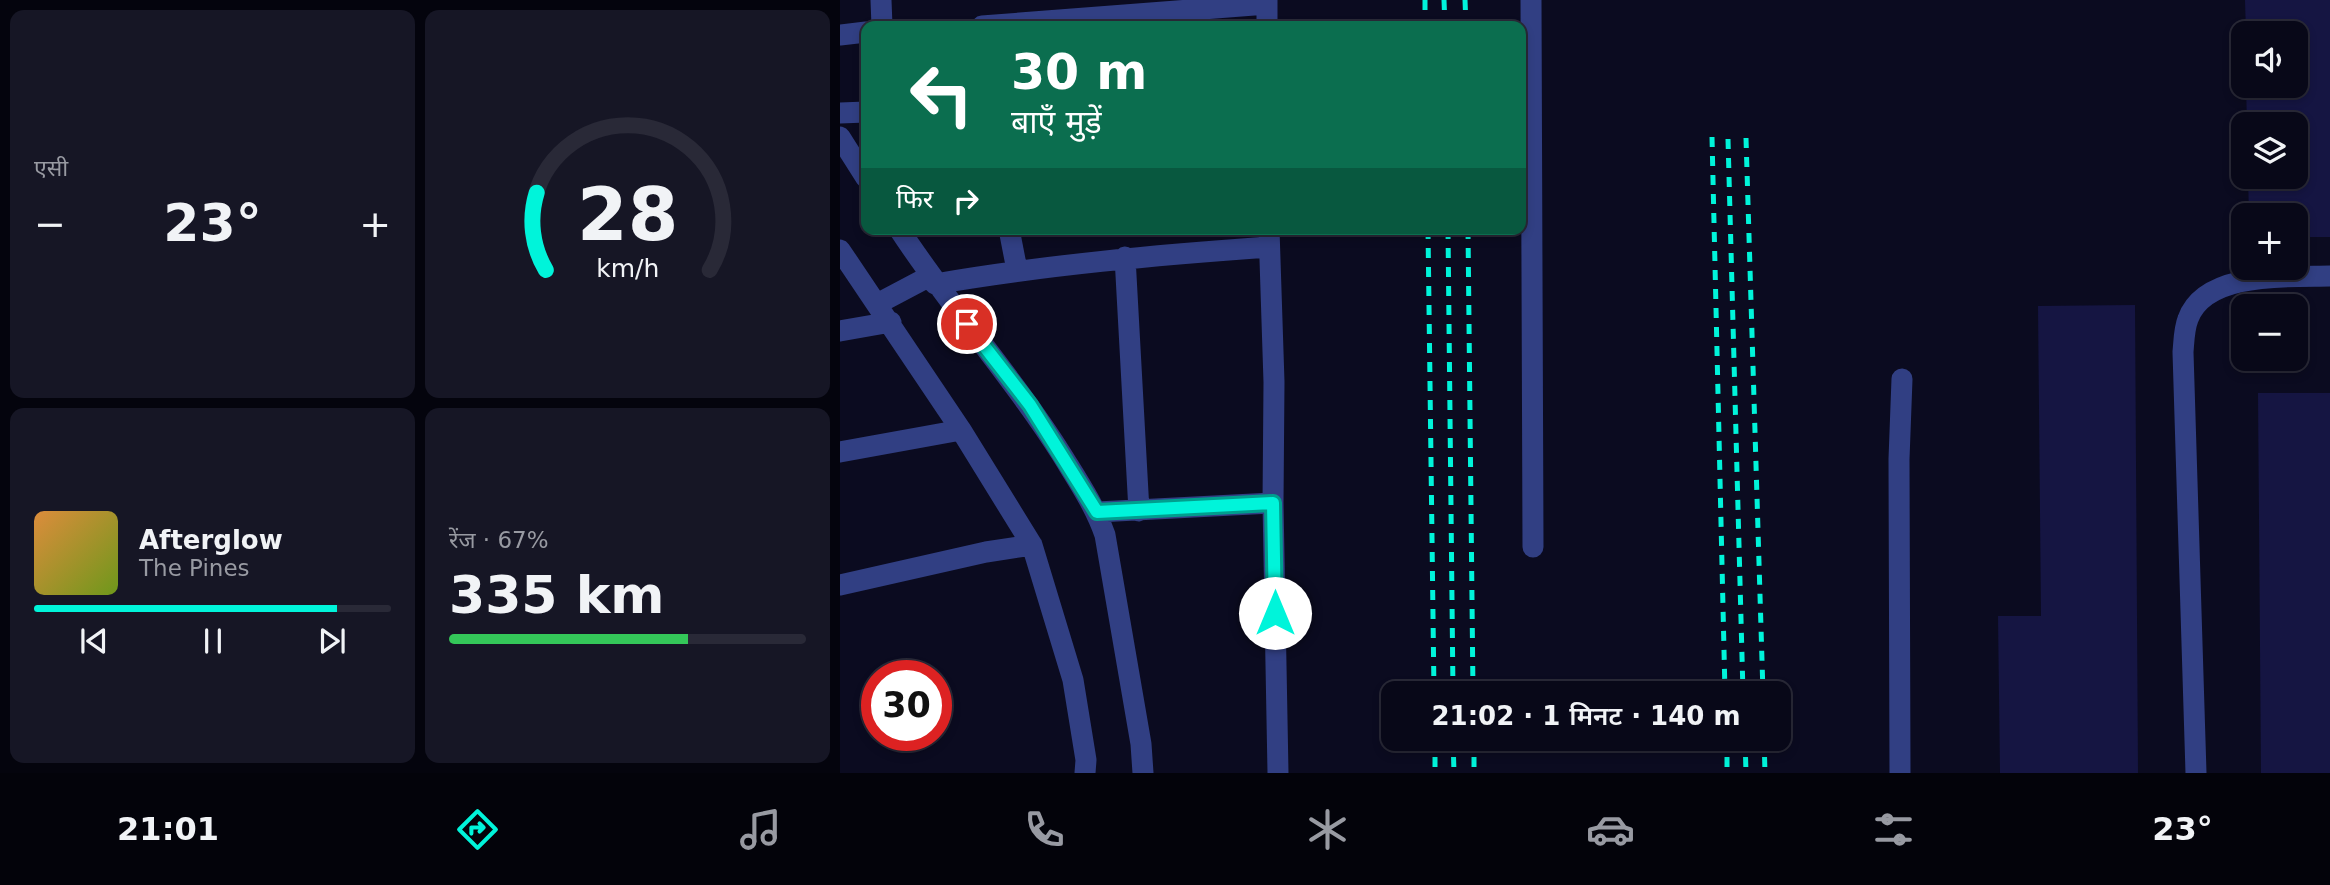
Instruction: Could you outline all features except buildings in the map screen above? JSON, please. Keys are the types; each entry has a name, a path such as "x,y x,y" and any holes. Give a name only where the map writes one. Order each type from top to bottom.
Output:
{"street":[{"path":"881,0 883,21"},
{"path":"1531,0 1533,547"},
{"path":"1012,21 1048,10 1267,2 1267,21"},
{"path":"840,35 861,33"},
{"path":"840,113 861,112"},
{"path":"840,137 861,170"},
{"path":"902,235 926,282 1030,405 1097,512 1105,535 1141,744 1143,773"},
{"path":"1010,235 1017,270"},
{"path":"884,300 926,282 1269,238 1274,382 1273,503 1278,773"},
{"path":"840,250 884,300 891,322 1031,545 1073,680 1086,773"},
{"path":"1125,257 1139,511"},
{"path":"2196,773 2183,352 2188,318 2205,296 2246,279 2330,276"},
{"path":"840,331 891,322"},
{"path":"1900,773 1899,459 1902,379"},
{"path":"840,452 961,430"},
{"path":"1097,512 1273,503"},
{"path":"840,585 986,552 1031,545"}],"railway":[{"path":"1425,0 1425,21"},
{"path":"1444,0 1445,21"},
{"path":"1465,0 1466,21"},
{"path":"1712,137 1725,681"},
{"path":"1746,138 1763,681"},
{"path":"1728,139 1743,681"},
{"path":"1428,235 1434,681"},
{"path":"1448,235 1453,681"},
{"path":"1468,235 1473,681"},
{"path":"1435,751 1435,773"},
{"path":"1453,751 1454,773"},
{"path":"1474,751 1474,773"},
{"path":"1727,751 1727,773"},
{"path":"1745,751 1746,773"},
{"path":"1764,751 1765,773"}],"route":[{"path":"967,324 1030,405 1097,512 1273,503 1275,613"}]}
